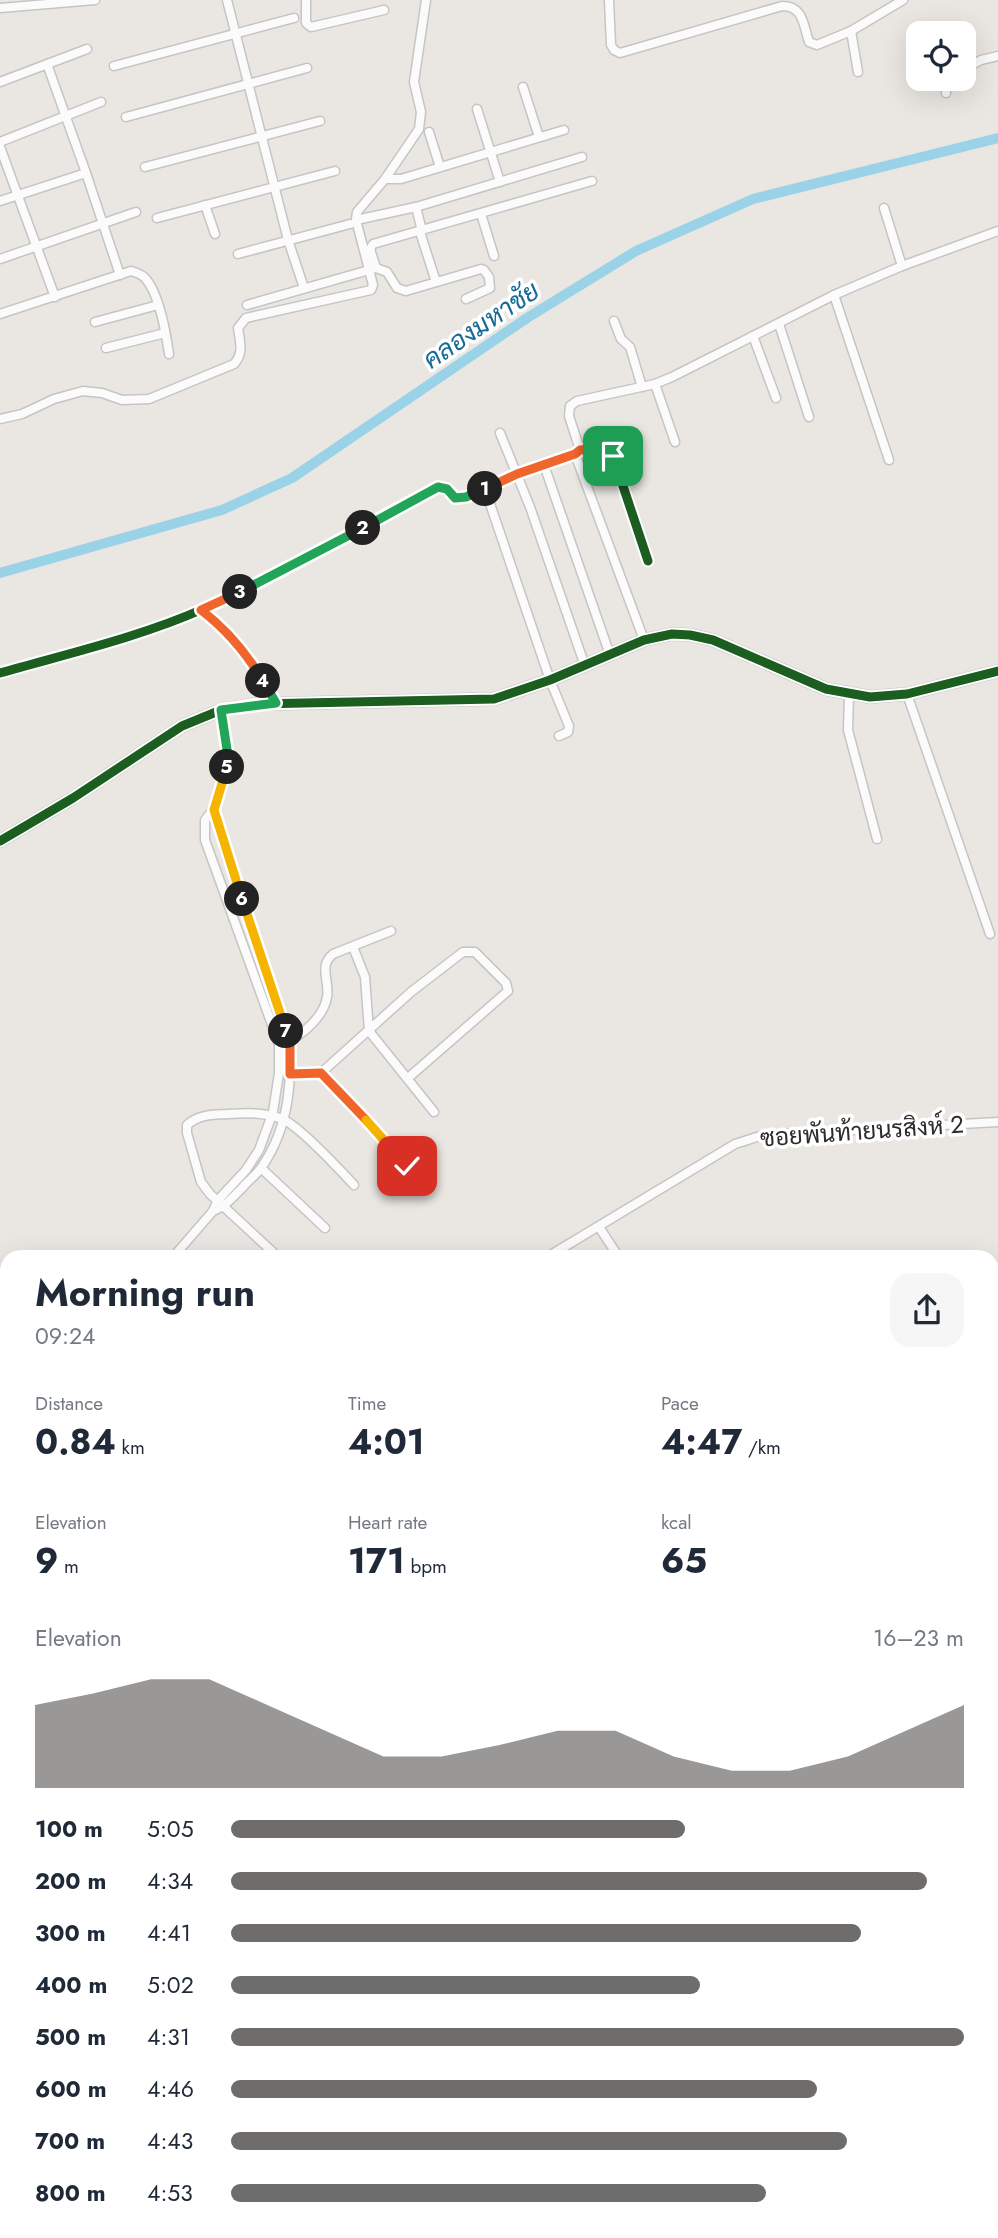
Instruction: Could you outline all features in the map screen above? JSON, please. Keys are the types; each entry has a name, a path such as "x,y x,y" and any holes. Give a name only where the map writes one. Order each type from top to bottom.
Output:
{"street":[{"path":"0,8 95,0"},
{"path":"227,0 288,240 304,288"},
{"path":"306,0 306,23 311,27 384,10"},
{"path":"373,269 353,222 365,201 385,179 416,136 422,120 414,82 426,0"},
{"path":"608,0 611,45 620,53 782,6 796,8 800,13 809,42 813,45 825,43 903,0"},
{"path":"114,66 294,18"},
{"path":"850,31 858,72"},
{"path":"0,82 88,49"},
{"path":"976,63 998,56"},
{"path":"47,64 120,275"},
{"path":"126,117 307,68"},
{"path":"523,87 539,137"},
{"path":"0,142 101,102"},
{"path":"477,109 500,182"},
{"path":"145,167 320,121"},
{"path":"385,179 401,179 565,130"},
{"path":"429,132 440,167"},
{"path":"0,148 55,296"},
{"path":"238,254 416,207 582,157"},
{"path":"157,218 335,171"},
{"path":"0,201 86,173"},
{"path":"0,419 22,414 54,399 83,391 102,393 122,400 149,399 215,373 240,358 238,328 246,318 372,290 370,246 592,181"},
{"path":"205,205 215,233"},
{"path":"416,207 436,282"},
{"path":"884,208 902,266"},
{"path":"0,259 136,212"},
{"path":"481,214 494,256"},
{"path":"644,640 577,452 569,416 570,406 577,401 655,384 704,362 834,295 902,266 998,231"},
{"path":"247,305 373,269 387,272 397,288 406,291 484,270 489,277 490,288 466,299"},
{"path":"0,314 131,271 147,280 158,305 169,354"},
{"path":"834,295 889,460"},
{"path":"95,321 158,305"},
{"path":"614,321 621,339 630,347 642,387"},
{"path":"779,324 809,417"},
{"path":"106,348 165,333"},
{"path":"753,336 776,398"},
{"path":"655,384 675,442"},
{"path":"500,432 585,666"},
{"path":"0,673 201,610 264,581 438,487 447,489 455,498 466,497 517,474 577,452 603,448 613,456 648,561"},
{"path":"544,465 610,655"},
{"path":"485,489 550,680 569,726 568,732 559,736"},
{"path":"201,610 221,626 238,646 276,703"},
{"path":"0,841 73,798 182,726 221,710 276,703 478,701 507,696 644,640 672,634 713,640 826,690 849,695 870,697 907,694 998,671"},
{"path":"907,694 990,934"},
{"path":"849,695 848,730 877,839"},
{"path":"221,710 228,756 227,770 214,810 205,820 205,840 279,1044 279,1073 272,1116 259,1150 221,1203"},
{"path":"179,1250 213,1211 261,1168 284,1119 290,1074 289,1041 214,810"},
{"path":"279,1044 298,1036 323,1009 327,997 324,971 327,959 391,931"},
{"path":"353,947 365,977 369,1031 434,1112"},
{"path":"290,1074 321,1073 411,992 463,952 475,952 506,984 508,991 408,1078"},
{"path":"321,1073 407,1166"},
{"path":"271,1250 201,1182 187,1133 187,1125 194,1119 207,1115 257,1113 284,1119 335,1164 354,1185"},
{"name":"ซอยพันท้ายนรสิงห์ 2","path":"559,1250 749,1138 998,1122"},
{"path":"261,1168 326,1228"},
{"path":"599,1227 614,1250"}],"waterway":[{"name":"คลองมหาชัย","path":"0,573 222,510 292,478 527,318 636,251 753,199 998,138"}],"cycle path":[{"path":"0,673 128,637 203,609 263,581 438,487 447,489 455,498 466,497 580,450 603,448 613,456 648,561"},
{"path":"0,841 73,798 182,726 221,710 257,704 494,699 550,680 644,640 672,634 713,640 826,689 870,697 907,694 998,671"}],"route":[{"path":"407,1166 321,1073 290,1074 290,1045 284,1022 214,810 227,770 228,756 221,710 276,703 254,667 221,626 201,610 264,581 438,487 447,489 455,498 466,497 580,450 603,448 613,456"}]}
